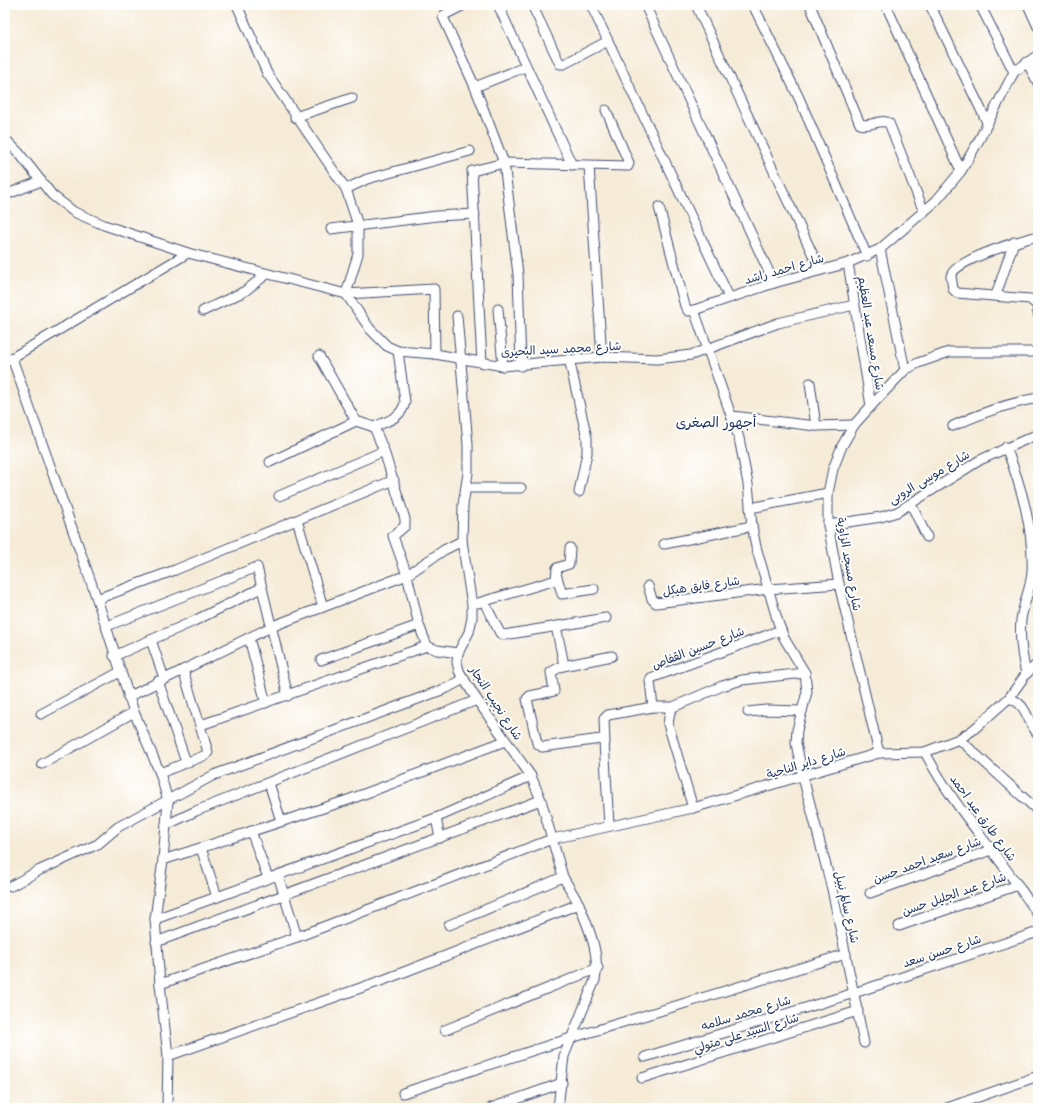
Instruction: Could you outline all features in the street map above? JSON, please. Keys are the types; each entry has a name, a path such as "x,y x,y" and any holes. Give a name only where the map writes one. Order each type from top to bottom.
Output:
{"street":[{"path":"237,5 267,73 295,117 346,190 358,225 358,254 346,294"},
{"path":"464,5 444,15 443,17 475,87 504,163 518,274 522,366"},
{"path":"498,5 572,166"},
{"path":"532,5 560,64 564,64 608,41"},
{"path":"591,5 729,297"},
{"path":"645,5 774,283"},
{"path":"696,5 820,270"},
{"path":"753,5 799,98 867,256"},
{"path":"810,5 860,124 864,125 884,121 889,122 924,212"},
{"path":"886,5 961,170"},
{"path":"930,5 987,122"},
{"path":"980,5 1014,72 1038,55"},
{"path":"1028,5 1038,27"},
{"path":"1027,62 1038,83"},
{"path":"475,87 525,66"},
{"name":"شارع احمد راشد","path":"694,310 774,283 848,263 867,256 880,249 936,201 961,170 1014,72"},
{"path":"295,117 352,98"},
{"path":"482,363 472,171 504,163 626,167 630,165 606,110"},
{"path":"5,139 19,153 52,195 74,212 104,225 188,253 346,294 434,289 435,354"},
{"path":"346,190 367,179 470,151"},
{"path":"589,166 602,357"},
{"path":"5,195 41,181"},
{"path":"610,826 604,722 606,716 653,707 673,707 732,683 805,673 781,630 762,568 752,526 744,461 732,416 694,310 688,311 685,306 659,207"},
{"path":"331,229 437,216 475,214"},
{"path":"1038,236 997,248 956,268 951,273 953,289 957,293 1033,299 1037,305 1038,314"},
{"path":"996,295 1014,242"},
{"path":"880,249 905,370"},
{"path":"167,1108 168,1056 155,919 163,860 168,801 160,773 128,697 114,656 107,626 8,360 188,253"},
{"name":"شارع مسعد عبد العظيم","path":"848,263 870,406"},
{"path":"203,311 245,291 267,274"},
{"name":"شارع محمد سيد البحيرى","path":"346,294 377,338 387,346 398,351 435,354 461,360 503,366 522,366 569,359 602,357 674,358 691,356 778,323 854,305"},
{"path":"498,309 503,366"},
{"path":"201,725 288,696 427,646 438,650 458,652 469,632 472,618 472,605 462,541 464,505 467,488 468,445 457,316"},
{"path":"319,356 356,421 374,427 399,416 404,409 405,402 398,351"},
{"name":"شارع مسجد الزاوية","path":"879,753 839,584 828,525 828,493 833,469 842,446 854,425 905,370 928,358 949,352 1038,352"},
{"path":"569,359 587,438 587,453 579,492"},
{"path":"810,383 816,426"},
{"path":"953,426 997,407 1038,398"},
{"path":"732,416 816,426 854,425"},
{"path":"270,462 356,421"},
{"path":"374,427 394,480 405,523 399,532 392,536 407,575 419,625 427,646"},
{"name":"شارع موسى الروبى","path":"828,525 882,517 910,504 958,473 1006,447 1038,434"},
{"path":"1006,447 1023,499 1032,562 1032,574 1021,619 1020,637 1026,674"},
{"path":"279,496 384,452"},
{"path":"97,599 394,480"},
{"path":"467,488 521,488"},
{"path":"750,508 828,493"},
{"path":"910,504 927,537"},
{"path":"297,520 323,607"},
{"path":"664,544 752,526"},
{"path":"128,697 273,626 407,575 444,550 462,541"},
{"path":"570,548 569,564 557,568 557,577 562,594 594,589"},
{"path":"107,626 256,567 258,568 261,588 273,626 288,696"},
{"path":"472,605 554,581 557,577"},
{"path":"769,589 839,584"},
{"name":"شارع فايق هيكل","path":"648,586 652,599 656,603 769,589"},
{"path":"114,656 261,588"},
{"path":"484,602 500,633 504,636 606,618"},
{"path":"321,660 419,625"},
{"path":"556,626 564,663 563,666"},
{"name":"شارع حسين القفاص","path":"653,707 650,681 651,678 781,630"},
{"path":"249,638 266,703"},
{"path":"150,640 186,762"},
{"name":"شارع نجيب النجار","path":"458,652 457,662 464,679 477,700 531,776 541,800 563,877 579,904 597,955 598,968"},
{"path":"605,743 601,740 545,746 539,745 527,701 530,696 554,690 550,672 554,669 612,656"},
{"name":"شارع داير الناحية","path":"160,984 188,976 297,937 552,839 693,808 803,777 879,753 925,752 959,740 1010,698 1026,674 1038,663"},
{"path":"160,773 206,755 208,752 183,670"},
{"path":"41,714 120,672"},
{"name":"شارع سالم نبيل","path":"805,673 807,692 797,730 796,743 803,777 832,889 864,1043"},
{"path":"11,886 40,870 98,844 118,827 231,768 447,688 464,679"},
{"path":"1010,698 1017,700 1023,706 1030,723 1038,734"},
{"path":"166,825 196,811 477,700"},
{"path":"673,707 670,712 668,724 693,808"},
{"path":"748,712 772,710 802,711"},
{"path":"42,764 134,712"},
{"path":"959,740 1035,808 1038,814"},
{"path":"163,860 281,820 348,800 506,741"},
{"name":"شارع طارق عيد احمد","path":"925,752 948,792 1018,884 1038,915"},
{"path":"155,919 436,818 531,776"},
{"path":"269,783 281,820"},
{"path":"156,942 541,800"},
{"path":"436,818 440,838"},
{"path":"250,831 268,878"},
{"path":"202,848 217,897"},
{"name":"شارع سعيد احمد حسن","path":"870,894 991,850"},
{"path":"278,875 297,937"},
{"path":"449,925 563,877"},
{"name":"شارع عبد الجليل حسن","path":"899,926 1018,884"},
{"path":"168,1056 386,979 579,904"},
{"name":"شارع حسن سعد","path":"854,993 1038,932"},
{"path":"403,1093 571,1038 846,954"},
{"path":"445,1030 598,968"},
{"path":"558,1108 564,1056 595,980 598,968"},
{"name":"شارع محمد سلامه","path":"645,1057 854,993"},
{"name":"شارع السيد على متولي","path":"642,1078 858,1011"},
{"path":"947,1108 1038,1076"},
{"path":"491,1108 562,1083"}],"district":[{"name":"أجهور الصغرى","path":"716,422"}]}
